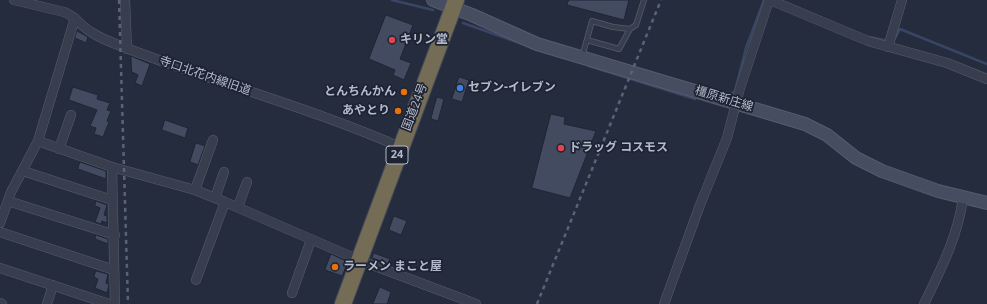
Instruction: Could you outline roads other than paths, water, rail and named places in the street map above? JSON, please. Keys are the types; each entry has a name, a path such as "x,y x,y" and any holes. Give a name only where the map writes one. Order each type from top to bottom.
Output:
{"highway":[{"name":"国道24号","path":"343,304 454,4"}],"main road":[{"name":"橿原新庄線","path":"433,0 454,4 526,40 805,124 827,135 868,165 938,191 987,203"}],"street":[{"name":"寺口北花内線旧道","path":"14,0 64,12 75,18 96,35 127,49 216,81 318,113 400,147"},
{"path":"125,0 127,49"},
{"path":"664,304 700,205 727,138 736,103 770,0 868,41 890,42 987,79"},
{"path":"890,42 902,0"},
{"path":"0,223 8,201 38,141 75,18"},
{"path":"59,149 71,116"},
{"path":"195,190 213,140"},
{"path":"38,141 112,167 195,190 238,207 310,240 359,260 476,304"},
{"path":"112,167 112,200 115,235 115,304"},
{"path":"23,171 112,200"},
{"path":"215,198 224,172"},
{"path":"238,207 247,182"},
{"path":"924,304 941,269 960,221 963,198"},
{"path":"8,201 115,235"},
{"path":"196,280 225,202"},
{"path":"0,232 114,270"},
{"path":"292,293 310,240"},
{"path":"0,268 109,304"},
{"path":"47,304 53,285"}],"lane":[{"path":"586,40 619,49 630,29 636,25 644,0"},
{"path":"582,57 592,21 613,27 630,29"}],"waterway":[{"path":"392,0 433,10"},
{"path":"698,86 729,95 735,91 746,48 764,0"},
{"path":"463,23 531,47"},
{"path":"893,42 900,29 987,64"},
{"path":"870,37 888,41"},
{"path":"589,66 695,99"}],"railway":[{"path":"119,0 128,304"},
{"path":"537,304 661,0"}],"place":[{"name":"キリン堂","path":"392,40"},
{"name":"セブン-イレブン","path":"460,88"},
{"name":"とんちんかん","path":"404,92"},
{"name":"あやとり","path":"398,111"},
{"name":"ドラッグ コスモス","path":"561,148"},
{"name":"ラーメン まこと屋","path":"335,267"}]}
